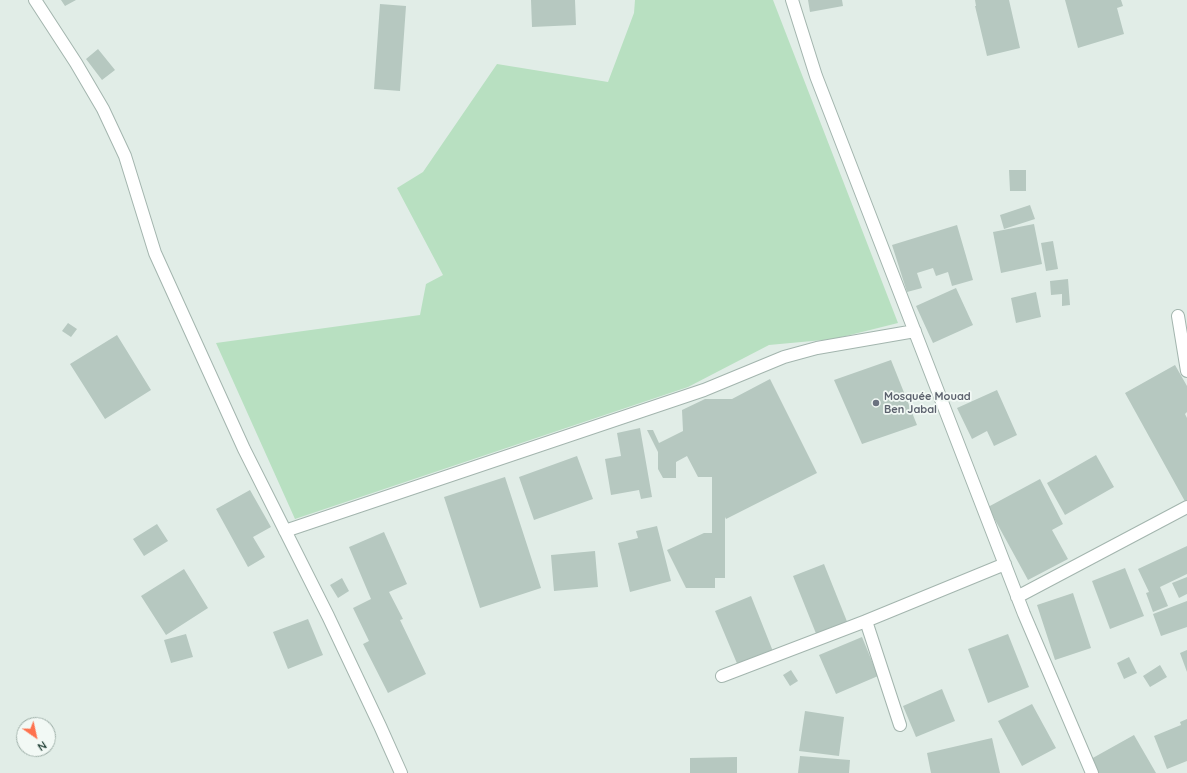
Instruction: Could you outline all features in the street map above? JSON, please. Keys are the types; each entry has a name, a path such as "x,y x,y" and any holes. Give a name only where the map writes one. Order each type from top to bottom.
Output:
{"street":[{"path":"35,0 76,63 102,109 125,156 155,253 244,448 335,630 401,773"},
{"path":"792,0 816,76 1005,564 1092,773"},
{"path":"1178,316 1187,371"},
{"path":"285,531 704,390 784,357 817,348 915,331"},
{"path":"1018,597 1187,507"},
{"path":"722,676 866,621 1005,564"},
{"path":"866,621 900,725"}],"green space":[{"path":"635,0 773,0 898,323 834,339 769,345 688,387 295,519 216,343 420,315 426,284 443,275 397,188 423,172 497,64 608,82 634,13"}],"building":[{"path":"61,0 76,0 65,6"},
{"path":"531,0 575,0 576,25 532,27"},
{"path":"808,0 842,0 843,6 810,12"},
{"path":"975,0 1009,0 1020,48 987,56 975,6"},
{"path":"1065,0 1121,0 1123,6 1117,8 1124,34 1078,48"},
{"path":"380,4 406,6 400,91 374,89"},
{"path":"98,49 115,70 102,80 86,59"},
{"path":"1009,170 1026,170 1026,191 1010,191"},
{"path":"1030,205 1035,219 1004,229 1000,215"},
{"path":"1034,224 1042,264 1001,273 993,232"},
{"path":"957,225 973,280 952,286 948,272 936,276 933,268 917,273 922,288 907,292 892,245"},
{"path":"1053,241 1058,269 1046,271 1041,243"},
{"path":"1068,279 1070,305 1062,306 1062,294 1051,295 1050,281"},
{"path":"956,288 973,325 933,343 916,306"},
{"path":"1036,292 1041,317 1016,323 1011,298"},
{"path":"68,323 77,329 71,337 62,331"},
{"path":"117,335 151,390 105,419 70,364"},
{"name":"Mosquée Mouad Ben Jabal","path":"891,360 917,425 862,444 834,380"},
{"path":"1175,365 1187,386 1187,412 1185,414 1187,418 1187,505 1125,393"},
{"path":"770,379 817,473 726,519 725,517 725,578 715,578 715,588 686,588 667,550 704,533 712,533 712,477 698,477 687,456 676,462 676,478 663,478 658,469 658,452 647,430 653,430 659,443 683,431 682,410 705,399 732,399"},
{"path":"997,390 1017,435 994,446 987,431 972,439 957,408"},
{"path":"640,428 652,497 641,499 639,490 611,495 605,459 621,456 617,433"},
{"path":"1096,455 1114,487 1065,515 1047,483"},
{"path":"577,456 593,499 534,520 519,477"},
{"path":"505,477 541,588 480,608 444,497"},
{"path":"1040,479 1063,524 1052,530 1068,559 1028,580 988,507"},
{"path":"250,490 271,527 253,537 265,557 248,567 216,509"},
{"path":"157,524 168,541 144,556 133,539"},
{"path":"657,526 671,581 630,592 618,543 638,538 636,531"},
{"path":"384,532 407,584 389,592 403,619 400,620 426,674 388,693 363,644 369,641 353,608 371,599 349,547"},
{"path":"1187,546 1187,574 1160,587 1168,606 1153,612 1146,593 1149,592 1138,569"},
{"path":"595,551 598,587 554,591 551,555"},
{"path":"824,564 848,624 817,636 793,576"},
{"path":"1125,568 1144,616 1110,629 1092,581"},
{"path":"184,569 208,608 166,635 141,596"},
{"path":"1187,577 1187,594 1179,598 1172,583"},
{"path":"342,578 349,591 338,598 330,585"},
{"path":"1073,593 1091,648 1055,660 1037,605"},
{"path":"751,596 776,659 741,673 715,611"},
{"path":"1187,601 1187,627 1161,636 1153,614"},
{"path":"308,619 323,655 288,669 273,632"},
{"path":"186,634 193,657 171,663 164,640"},
{"path":"1008,634 1029,687 988,703 968,649"},
{"path":"862,637 878,676 836,694 819,655"},
{"path":"1187,650 1187,672 1180,653"},
{"path":"1129,657 1137,673 1124,679 1117,663"},
{"path":"1160,665 1167,677 1150,687 1143,676"},
{"path":"791,670 798,681 790,686 783,675"},
{"path":"942,689 955,721 916,737 903,706"},
{"path":"1032,704 1056,748 1022,766 998,721"},
{"path":"805,711 844,717 839,756 799,751"},
{"path":"1187,719 1187,761 1167,769 1154,736 1181,725 1180,722"},
{"path":"1134,735 1156,773 1098,773 1091,759"},
{"path":"992,738 1000,773 931,773 927,753"},
{"path":"800,756 850,760 849,773 798,773"},
{"path":"737,757 737,773 690,773 690,758"}],"place":[{"name":"Mosquée Mouad Ben Jabal","path":"876,403"}]}
